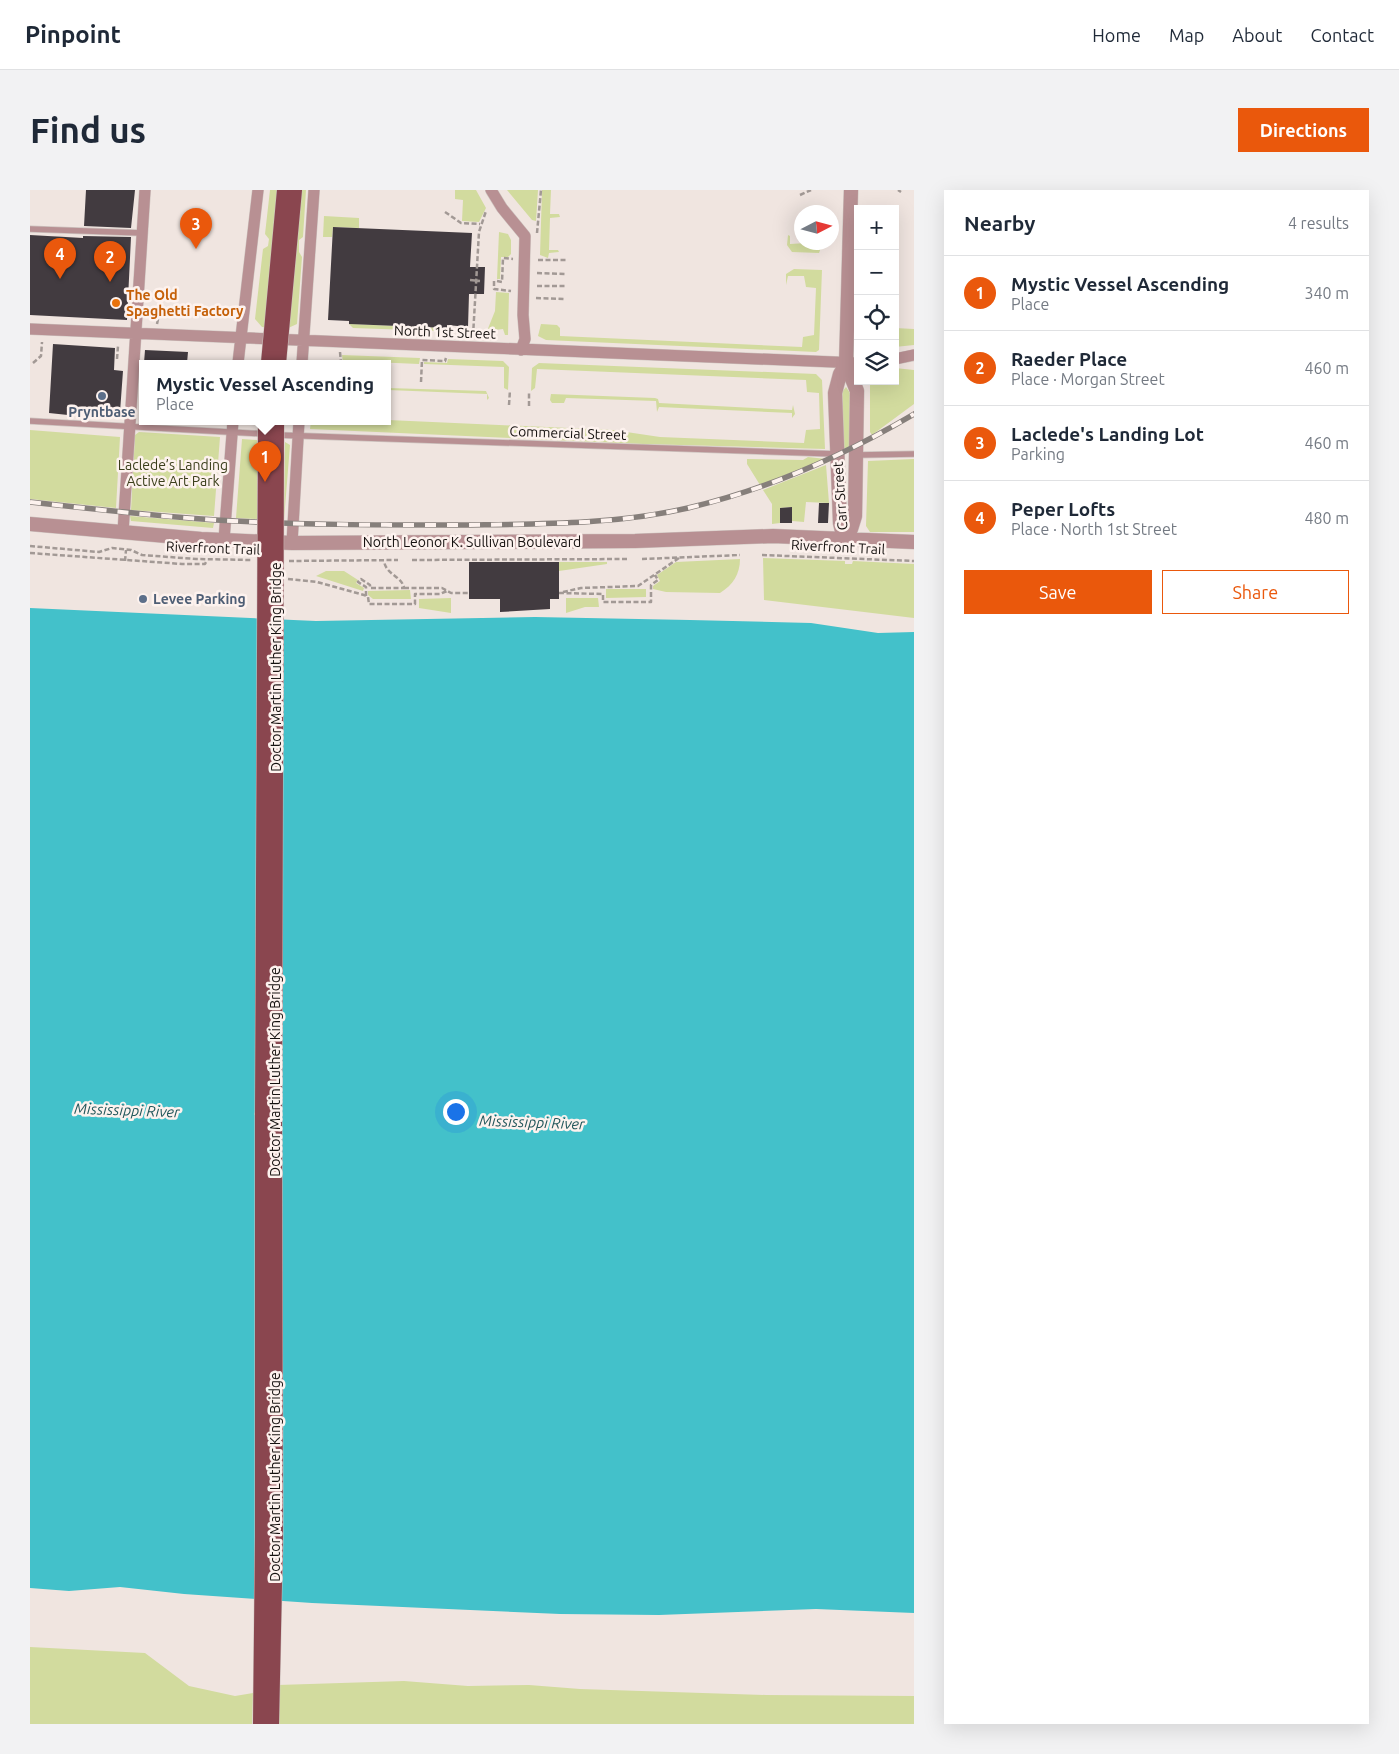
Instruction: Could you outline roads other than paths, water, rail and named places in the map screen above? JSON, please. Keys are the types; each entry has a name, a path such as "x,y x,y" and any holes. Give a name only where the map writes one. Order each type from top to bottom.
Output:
{"main road":[{"path":"268,360 284,190"},
{"path":"279,360 295,190"},
{"name":"Doctor Martin Luther King Bridge","path":"260,1724 265,425"},
{"name":"Doctor Martin Luther King Bridge","path":"272,1724 276,1537 277,425"}],"street":[{"path":"123,532 145,190"},
{"path":"238,360 258,190"},
{"path":"302,360 314,190"},
{"path":"492,190 502,208 525,236 523,315 518,337 521,350"},
{"name":"Carr Street","path":"844,539 851,529 855,516 857,455 857,391 852,364 851,190"},
{"name":"North 1st Street","path":"30,329 852,364"},
{"path":"899,357 914,355"},
{"name":"Carr Street","path":"844,539 840,523 835,393 840,374 852,364"},
{"path":"292,542 299,425"},
{"path":"224,540 232,426"},
{"name":"North Leonor K. Sullivan Boulevard","path":"30,524 224,540 292,542 635,540 773,536 914,542"}],"lane":[{"path":"30,229 142,233"},
{"name":"Commercial Street","path":"30,421 130,427 232,426 298,436 837,454"},
{"path":"857,455 914,454"}],"water":[{"name":"Mississippi River","path":"30,608 316,621 535,617 811,623 878,633 914,632 914,1613 816,1609 659,1615 560,1614 312,1603 184,1594 120,1587 69,1591 30,1588"}],"railway":[{"path":"30,502 216,520 278,523 462,525 604,521 660,514 748,491 805,470 860,444 914,414"}],"place":[{"name":"Laclede's Landing Lot","path":"196,249"},
{"name":"Peper Lofts","path":"60,279"},
{"name":"Raeder Place","path":"110,282"},
{"name":"The Old Spaghetti Factory","path":"116,303"},
{"name":"Pryntbase","path":"102,396"},
{"name":"Mystic Vessel Ascending","path":"265,482"},
{"name":"Levee Parking","path":"143,599"}],"park label":[{"name":"Laclede’s Landing Active Art Park","path":"173,474"}]}
